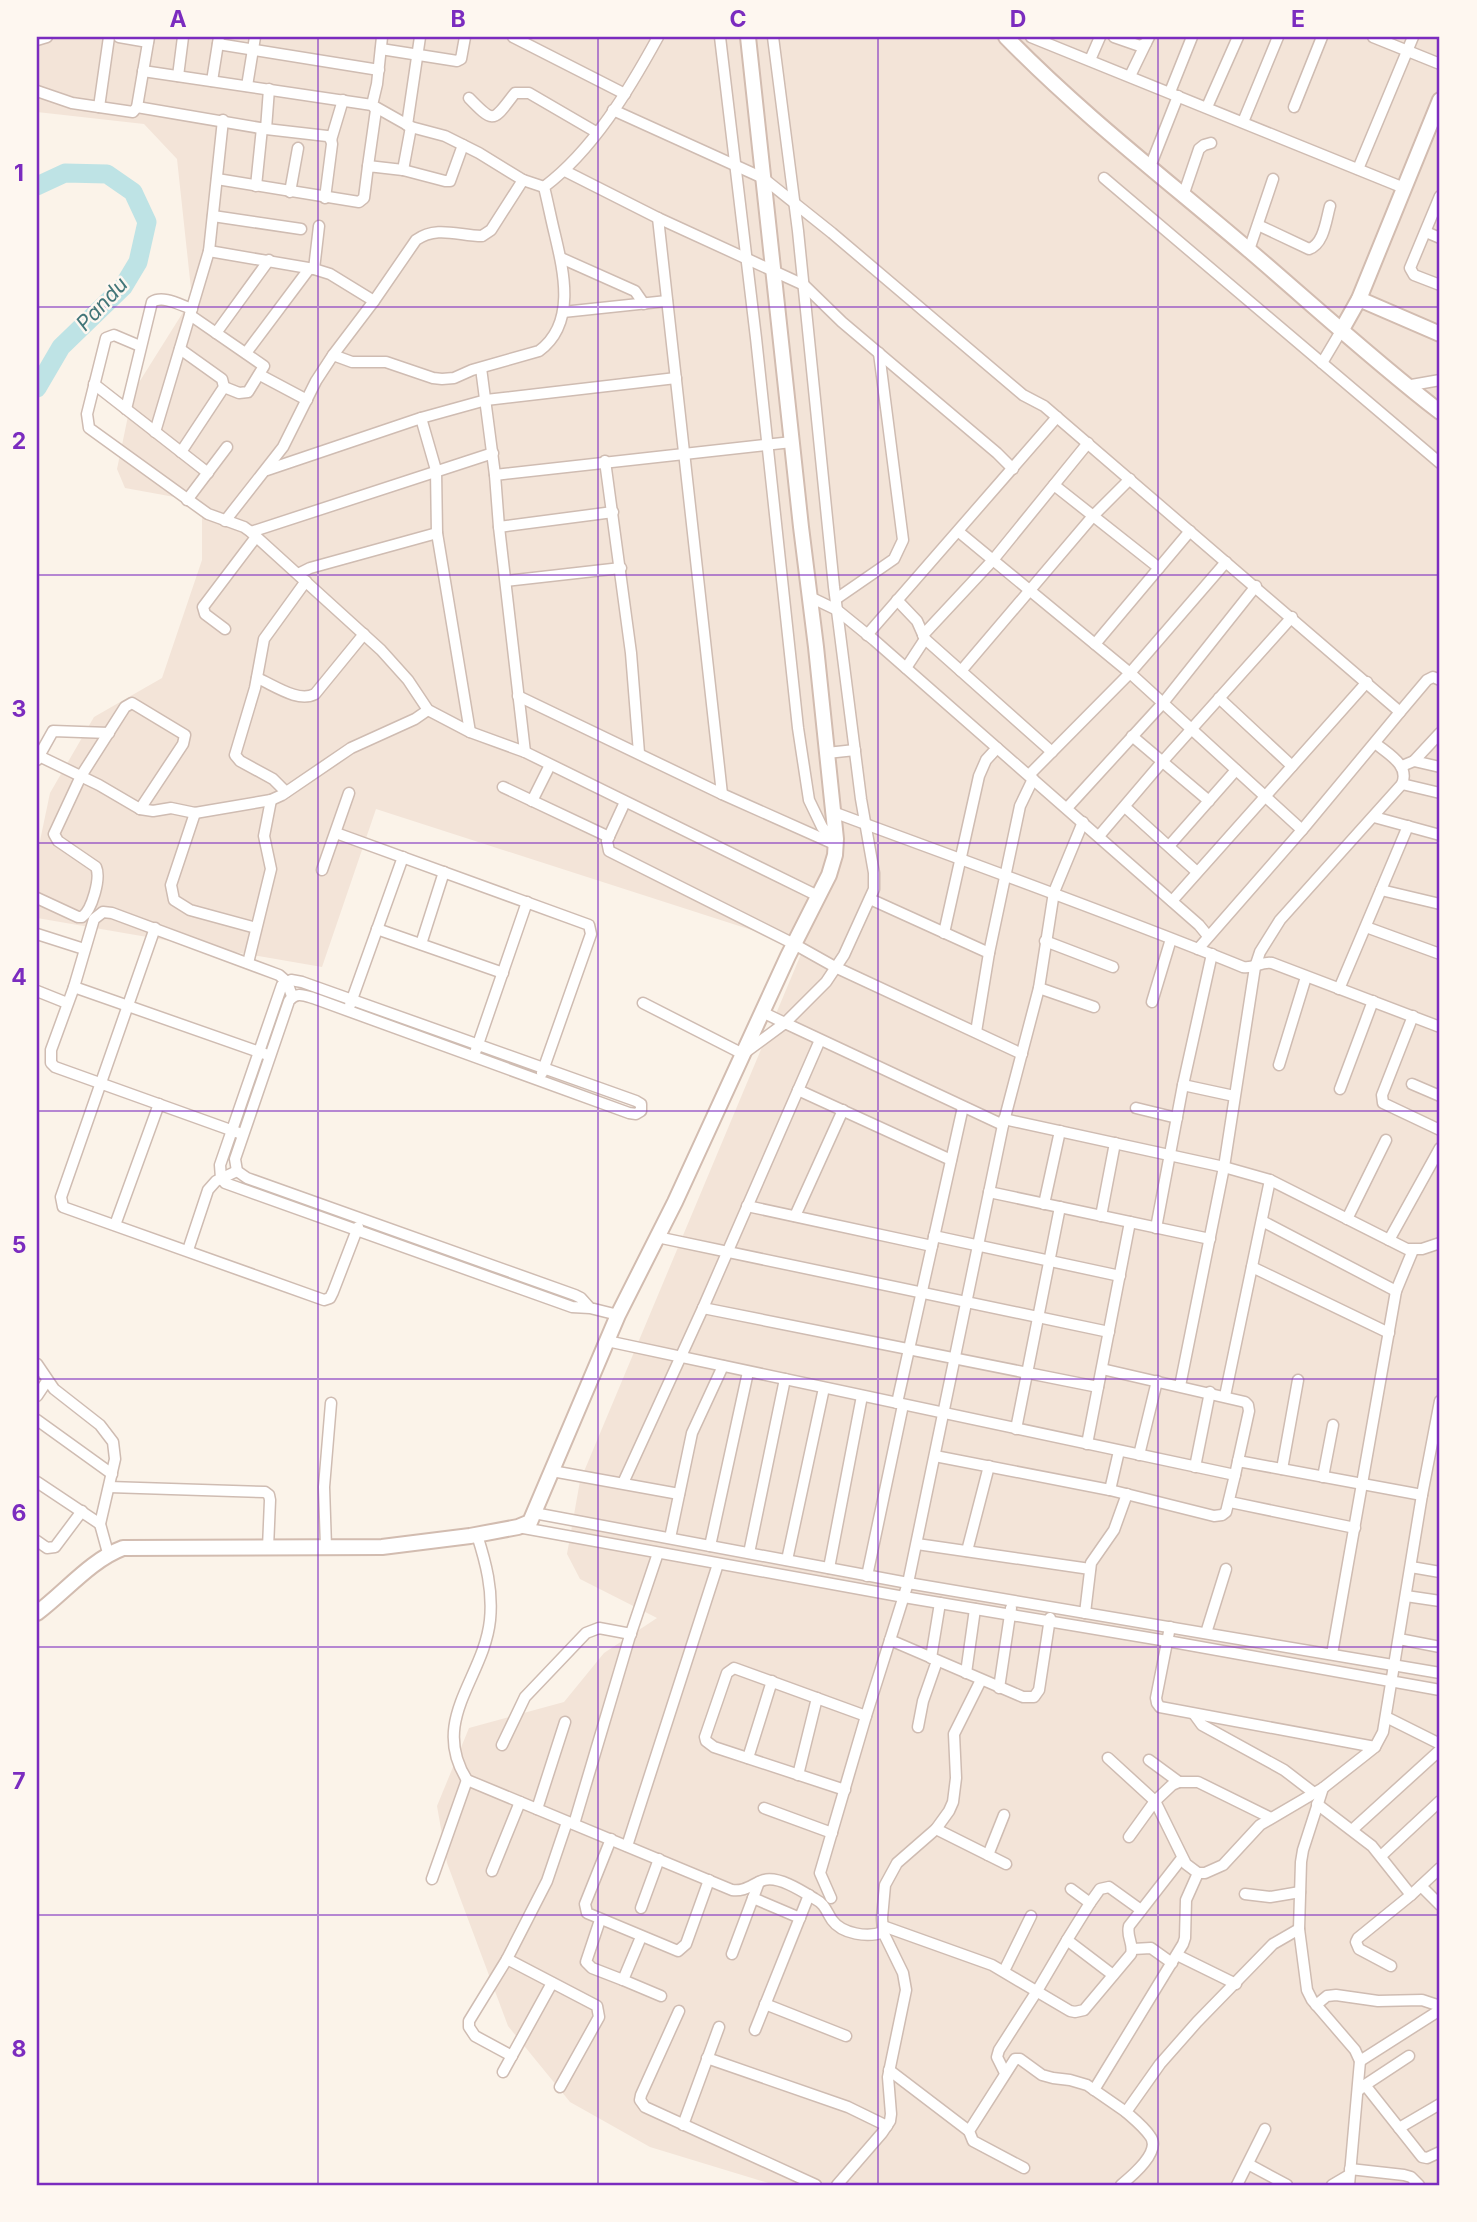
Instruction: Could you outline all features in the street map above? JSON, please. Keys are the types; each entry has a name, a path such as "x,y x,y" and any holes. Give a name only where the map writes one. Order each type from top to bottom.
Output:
{"street":[{"path":"37,40 47,37"},
{"path":"99,107 109,37"},
{"path":"37,91 67,102 133,112 137,107 148,39 119,37"},
{"path":"178,76 183,37"},
{"path":"247,86 256,37"},
{"path":"217,179 353,202 364,198 376,110 372,104 382,37"},
{"path":"403,170 420,37"},
{"path":"381,48 457,61 461,59 465,37"},
{"path":"513,37 625,94"},
{"path":"544,187 565,171 613,110 658,37"},
{"path":"720,37 798,727 809,800 822,827 836,844"},
{"path":"37,1613 108,1553 123,1548 383,1547 477,1535 530,1522 618,1315 829,875 836,844 833,812 748,37"},
{"path":"743,1054 798,1013 826,982 844,955 874,889 874,873 836,605 795,203 773,37"},
{"path":"1006,37 1052,84 1440,412"},
{"path":"1031,37 1404,188"},
{"path":"1090,60 1100,37"},
{"path":"1114,37 1140,46 1147,40"},
{"path":"1150,167 1192,37"},
{"path":"1207,107 1238,37"},
{"path":"1242,122 1278,37"},
{"path":"1294,107 1322,37"},
{"path":"1373,37 1440,64"},
{"path":"1358,169 1413,37"},
{"path":"1130,76 1147,40"},
{"path":"212,81 218,41 253,50 379,70"},
{"path":"143,71 372,104 409,126 445,136 523,180 544,187"},
{"path":"256,186 269,89"},
{"path":"469,98 487,117 493,118 515,93 530,93 596,132"},
{"path":"325,198 331,140 343,100"},
{"path":"1322,363 1359,299 1440,100"},
{"path":"137,107 327,136 331,140"},
{"path":"613,110 763,178 1023,395 1044,406 1400,712"},
{"path":"155,432 209,251 223,120"},
{"path":"1183,196 1199,149 1211,143"},
{"path":"368,166 403,170 450,181 463,145"},
{"path":"290,192 298,148"},
{"path":"565,171 657,218 804,285 842,322 1013,469"},
{"path":"1104,178 1440,463"},
{"path":"1249,250 1273,179"},
{"path":"225,521 284,447 306,400 333,355 416,240 424,234 439,232 482,236 491,230 523,180"},
{"path":"333,355 352,362 386,362 442,379 454,378 539,351 547,345 563,312 564,301 561,258 544,187"},
{"path":"1440,196 1410,268 1411,272 1440,285"},
{"path":"1258,225 1308,249 1320,241 1331,206"},
{"path":"213,216 301,229"},
{"path":"657,218 722,794"},
{"path":"246,354 312,269 319,226"},
{"path":"1426,232 1440,238"},
{"path":"209,251 269,260 330,274 374,301"},
{"path":"561,258 635,291 644,304"},
{"path":"216,333 269,260"},
{"path":"126,409 149,308 156,299 191,312 264,366 248,392 239,393 224,387"},
{"path":"1359,299 1440,334"},
{"path":"563,312 667,301"},
{"path":"140,346 114,335 106,338 87,414 89,428 208,514 254,534 364,634 408,680 428,710 470,732 525,752 818,896"},
{"path":"180,349 222,379 224,387 181,452"},
{"path":"836,605 894,559 903,540 879,353"},
{"path":"481,368 493,453 525,752"},
{"path":"260,375 306,400"},
{"path":"267,470 421,418 486,400 676,378"},
{"path":"1406,386 1440,378"},
{"path":"94,384 208,472"},
{"path":"867,635 1057,417"},
{"path":"421,418 436,470 437,533 470,732"},
{"path":"495,475 792,442"},
{"path":"906,668 924,637 993,560 1088,443"},
{"path":"187,500 227,447"},
{"path":"225,629 205,614 203,607 254,534 436,470 493,453"},
{"path":"605,461 631,653 639,753"},
{"path":"961,671 1093,516 1130,479"},
{"path":"1054,485 1159,568"},
{"path":"499,527 613,512"},
{"path":"1095,644 1191,531"},
{"path":"959,532 1130,673 1302,830"},
{"path":"286,792 273,779 240,761 235,755 267,634 310,568 437,533"},
{"path":"975,1032 1020,806 1031,777 1130,673 1226,562"},
{"path":"506,581 621,568"},
{"path":"1067,808 1163,703 1256,586"},
{"path":"810,597 836,605 1099,836 1208,936"},
{"path":"897,600 917,621 924,637 1052,752"},
{"path":"1099,836 1292,617"},
{"path":"257,678 300,697 310,697 364,634"},
{"path":"1198,949 1427,680 1433,677 1440,680"},
{"path":"1172,901 1367,682"},
{"path":"518,696 722,794 836,844"},
{"path":"1219,698 1292,766"},
{"path":"37,898 78,917 87,913 98,871 58,841 54,834 81,776 125,707 132,703 185,735 183,744 141,809"},
{"path":"109,733 53,731 38,758 81,776 141,809 153,811 171,808 195,813 271,800 351,748 415,719 428,710"},
{"path":"1402,766 1414,761 1440,733"},
{"path":"1132,736 1209,801"},
{"path":"1180,1386 1224,1167 1255,967 1260,952 1280,920 1402,784 1405,777 1402,766 1375,743"},
{"path":"944,933 979,776 986,760 998,748"},
{"path":"827,753 855,750"},
{"path":"1414,761 1440,766"},
{"path":"533,801 550,765"},
{"path":"1169,846 1236,770"},
{"path":"1402,784 1440,793"},
{"path":"503,787 609,837"},
{"path":"322,870 349,793"},
{"path":"247,963 271,869 264,836 271,800"},
{"path":"625,802 609,837 609,851 835,967 1022,1054"},
{"path":"1125,807 1197,872"},
{"path":"833,812 1006,877 1054,892 1243,967 1255,967 1266,962 1440,1027"},
{"path":"195,813 171,885 174,900 190,910 257,928"},
{"path":"1374,817 1440,835"},
{"path":"831,1898 820,1873 908,1583 1004,1122 1039,988 1054,892 1083,822"},
{"path":"1339,989 1408,827"},
{"path":"335,833 585,922 591,929 539,1080"},
{"path":"348,1011 403,857"},
{"path":"421,944 444,872"},
{"path":"1381,890 1440,903"},
{"path":"870,899 989,953"},
{"path":"474,1056 527,902"},
{"path":"243,1134 55,1067 51,1063 51,1050 74,987 94,919 103,912 155,928 279,975 287,982 292,996"},
{"path":"1366,927 1440,954"},
{"path":"155,928 61,1203 68,1211 115,1225 324,1300 330,1298 334,1292 359,1225"},
{"path":"377,929 503,973"},
{"path":"37,934 84,949"},
{"path":"1152,1002 1171,939"},
{"path":"1045,941 1113,967"},
{"path":"1156,1228 1183,1085 1212,954"},
{"path":"1279,1065 1306,976"},
{"path":"292,996 303,995 629,1112 636,1114 641,1111 640,1104 296,980 287,982 280,989 266,1054 235,1159 237,1171 247,1178 359,1225 572,1307 618,1315"},
{"path":"74,987 266,1054"},
{"path":"1039,988 1094,1007"},
{"path":"37,991 68,1003"},
{"path":"292,996 232,1131 220,1165 222,1178 232,1187 359,1225"},
{"path":"1340,1089 1373,1001"},
{"path":"643,1003 743,1054"},
{"path":"762,1012 963,1107 1004,1122 1060,1131 1224,1167 1270,1180 1407,1249 1440,1243"},
{"path":"1413,1016 1382,1095 1383,1102 1440,1130"},
{"path":"623,1483 820,1040"},
{"path":"1412,1084 1440,1096"},
{"path":"1183,1085 1234,1096"},
{"path":"798,1090 951,1160"},
{"path":"115,1225 159,1104"},
{"path":"867,1576 909,1349 963,1107"},
{"path":"1136,1108 1177,1118"},
{"path":"795,1216 843,1111"},
{"path":"1044,1204 1060,1131"},
{"path":"1348,1219 1386,1140"},
{"path":"1101,1216 1115,1143"},
{"path":"1389,1240 1440,1148"},
{"path":"188,1251 208,1190 222,1178 237,1171"},
{"path":"1225,1396 1270,1180"},
{"path":"989,1192 1210,1239"},
{"path":"747,1206 933,1241 977,1246 1120,1276"},
{"path":"1016,1429 1060,1207"},
{"path":"1262,1221 1396,1291"},
{"path":"1087,1444 1130,1222"},
{"path":"657,1237 1109,1332"},
{"path":"1332,1654 1396,1291 1413,1250"},
{"path":"1252,1267 1389,1333"},
{"path":"703,1308 1098,1387"},
{"path":"607,1341 1235,1475"},
{"path":"37,1364 47,1381 108,1433 115,1451 100,1524 108,1553"},
{"path":"670,1538 691,1433 723,1366"},
{"path":"935,1456 1110,1490 1214,1516 1226,1512 1248,1405 1241,1399 1102,1369"},
{"path":"710,1546 748,1372"},
{"path":"749,1553 785,1379"},
{"path":"1282,1469 1298,1380"},
{"path":"37,1396 47,1381"},
{"path":"1139,1455 1157,1381"},
{"path":"786,1560 824,1388"},
{"path":"1195,1467 1210,1392"},
{"path":"829,1568 862,1396"},
{"path":"1108,1758 1155,1801 1182,1858 1198,1873 1212,1871 1223,1865 1254,1830 1318,1790 1375,1747 1384,1732 1440,1401"},
{"path":"326,1547 324,1487 331,1403"},
{"path":"37,1420 112,1474"},
{"path":"1323,1476 1333,1425"},
{"path":"1110,1490 1119,1451"},
{"path":"1238,1461 1422,1495"},
{"path":"967,1551 989,1466"},
{"path":"552,1471 679,1494"},
{"path":"37,1482 100,1524"},
{"path":"109,1486 265,1492 270,1500 268,1548"},
{"path":"1085,1613 1090,1569 1094,1558 1114,1531 1127,1494"},
{"path":"1230,1502 1355,1528"},
{"path":"37,1541 47,1548 55,1547 82,1511"},
{"path":"534,1513 867,1576 1440,1673"},
{"path":"518,1527 1440,1690"},
{"path":"477,1535 491,1590 490,1621 486,1641 462,1696 455,1720 455,1756 467,1780 739,1891 770,1879 779,1881 823,1903 833,1921 846,1930 870,1935 883,1929 983,1961 1070,2011 1079,2012 1084,2010 1131,1954 1133,1949 1127,1931 1129,1926 1182,1858"},
{"path":"917,1544 1090,1569"},
{"path":"512,2056 475,2036 469,2027 469,2021 507,1959 547,1881 570,1823 658,1553"},
{"path":"627,1846 718,1564"},
{"path":"1411,1567 1440,1572"},
{"path":"1214,1649 1212,1634 1226,1569"},
{"path":"1406,1596 1440,1601"},
{"path":"999,1688 1013,1601"},
{"path":"918,1727 934,1660 940,1603"},
{"path":"890,1640 999,1688 1023,1697 1034,1697 1037,1695 1052,1607"},
{"path":"966,1674 975,1608"},
{"path":"1170,1627 1157,1703 1165,1709 1375,1747"},
{"path":"502,1745 525,1697 586,1633 600,1628 631,1634"},
{"path":"1399,1639 1440,1647"},
{"path":"1259,1657 1261,1642"},
{"path":"1345,1673 1349,1657"},
{"path":"845,1790 708,1744 705,1737 730,1669 741,1669 866,1716"},
{"path":"837,2185 887,2126 891,2114 889,2070 906,1990 903,1973 883,1929 883,1895 890,1873 906,1854 936,1829 953,1802 956,1768 954,1734 981,1680"},
{"path":"748,1758 772,1681"},
{"path":"798,1775 817,1698"},
{"path":"1194,1714 1202,1725 1318,1790"},
{"path":"1386,1717 1440,1744"},
{"path":"537,1809 565,1722"},
{"path":"1352,1830 1440,1750"},
{"path":"1149,1760 1179,1782"},
{"path":"432,1880 467,1780"},
{"path":"1129,1837 1155,1801 1179,1782 1198,1782 1271,1818"},
{"path":"1318,1790 1317,1804 1303,1850 1299,1929 1307,1990 1316,2005 1355,2050 1360,2061 1362,2087 1349,2177"},
{"path":"1381,1856 1440,1801"},
{"path":"492,1871 520,1802"},
{"path":"1317,1804 1372,1846 1411,1895"},
{"path":"764,1808 832,1833"},
{"path":"988,1855 1004,1815"},
{"path":"936,1829 1006,1864"},
{"path":"611,1839 584,1904 587,1913 600,1920 678,1951 686,1944 709,1880"},
{"path":"641,1908 659,1859"},
{"path":"1391,1966 1359,1949 1356,1942 1440,1868"},
{"path":"1094,2090 1175,1959 1185,1938 1186,1900 1198,1873"},
{"path":"732,1954 759,1882"},
{"path":"1421,1886 1440,1905"},
{"path":"1004,2073 998,2057 999,2050 1100,1889 1108,1887 1141,1910"},
{"path":"1071,1889 1090,1903"},
{"path":"1245,1894 1270,1897 1300,1892"},
{"path":"755,2030 809,1895"},
{"path":"753,1898 800,1918"},
{"path":"1004,1971 1031,1916"},
{"path":"600,1920 586,1962 592,1968 661,1996"},
{"path":"1126,2112 1180,2040 1273,1944 1299,1929"},
{"path":"623,1980 641,1937"},
{"path":"1067,1940 1113,1975"},
{"path":"1133,1949 1151,1948 1236,1984"},
{"path":"507,1959 595,2003 599,2012 599,2017 560,2087"},
{"path":"503,2072 552,1983"},
{"path":"1316,2005 1327,1996 1336,1995 1378,2001 1422,2000 1440,2008"},
{"path":"765,2004 846,2036"},
{"path":"1360,2061 1440,2008"},
{"path":"679,2011 640,2100 645,2107 816,2185"},
{"path":"683,2125 719,2027"},
{"path":"1362,2087 1409,2056"},
{"path":"707,2058 848,2107 887,2126"},
{"path":"969,2131 1004,2073 1013,2061 1020,2059 1042,2075 1079,2082 1094,2090 1126,2112 1152,2137 1153,2143 1148,2157 1121,2185"},
{"path":"889,2070 969,2131 973,2141 1024,2168"},
{"path":"1362,2087 1422,2157 1427,2158 1440,2152"},
{"path":"1399,2128 1440,2104"},
{"path":"1237,2185 1265,2129"},
{"path":"1248,2164 1287,2185"},
{"path":"1332,2185 1349,2177 1404,2175 1411,2177 1419,2185"}],"shaded area":[{"path":"37,37 1440,37 1440,2185 775,2185 650,2147 570,2102 508,2026 447,1863 437,1806 469,1728 564,1702 604,1653 657,1618 580,1579 567,1554 580,1481 804,947 376,809 322,967 37,918 37,855 50,793 94,717 162,678 202,560 202,502 125,488 117,469 133,392 192,298 177,159 144,124 37,112"}],"waterway":[{"name":"Pandu","path":"37,186 65,173 107,174 133,192 147,222 138,262 123,287 61,347 37,388"}]}
